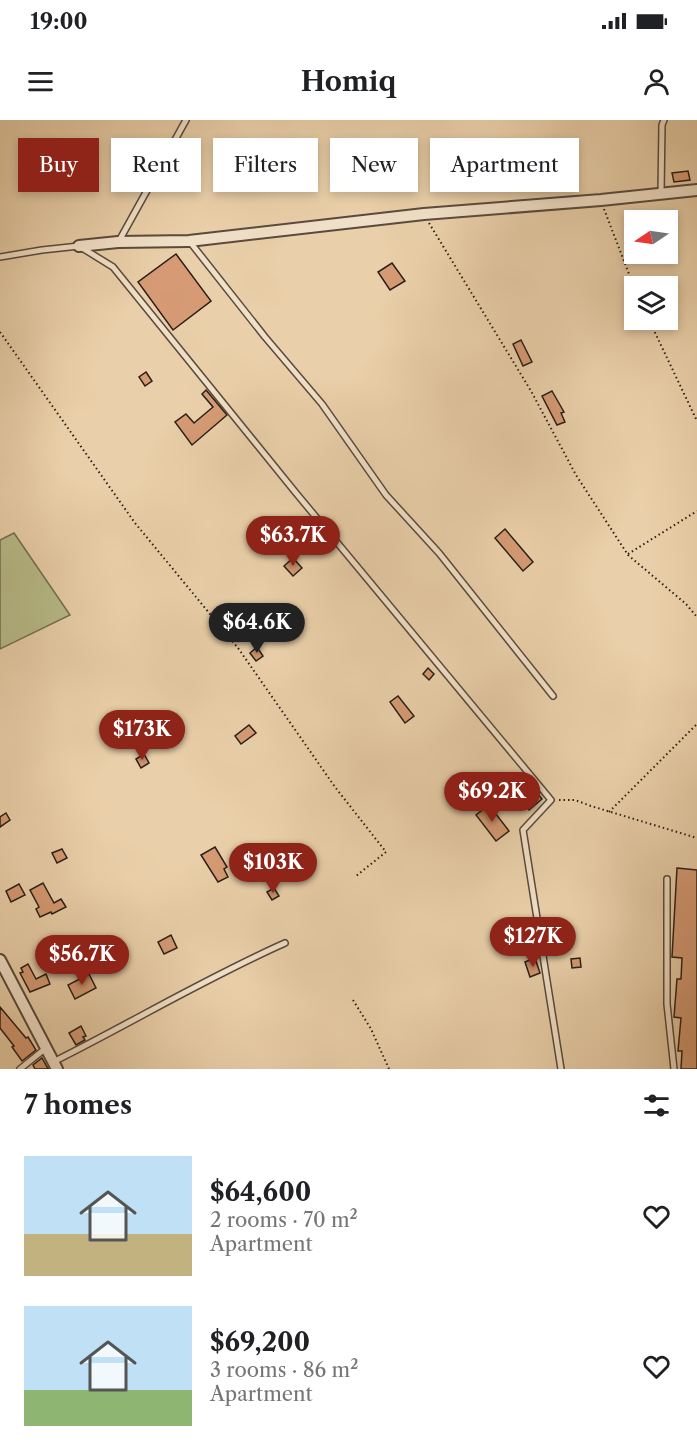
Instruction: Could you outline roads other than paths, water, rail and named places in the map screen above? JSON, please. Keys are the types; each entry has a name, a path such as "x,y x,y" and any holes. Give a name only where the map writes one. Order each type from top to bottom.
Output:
{"street":[{"path":"80,246 118,242 189,241 424,214 661,195 697,190"},
{"path":"0,960 55,1066"}],"lane":[{"path":"118,242 186,120"},
{"path":"661,195 664,120"},
{"path":"189,241 265,337 322,404 386,495 439,553 553,696"},
{"path":"0,257 80,246 113,267 303,502 551,800 523,830 561,1069"},
{"path":"667,879 668,1004 674,1069"},
{"path":"55,1066 166,1002 285,944"},
{"path":"20,1069 46,1048"}]}
